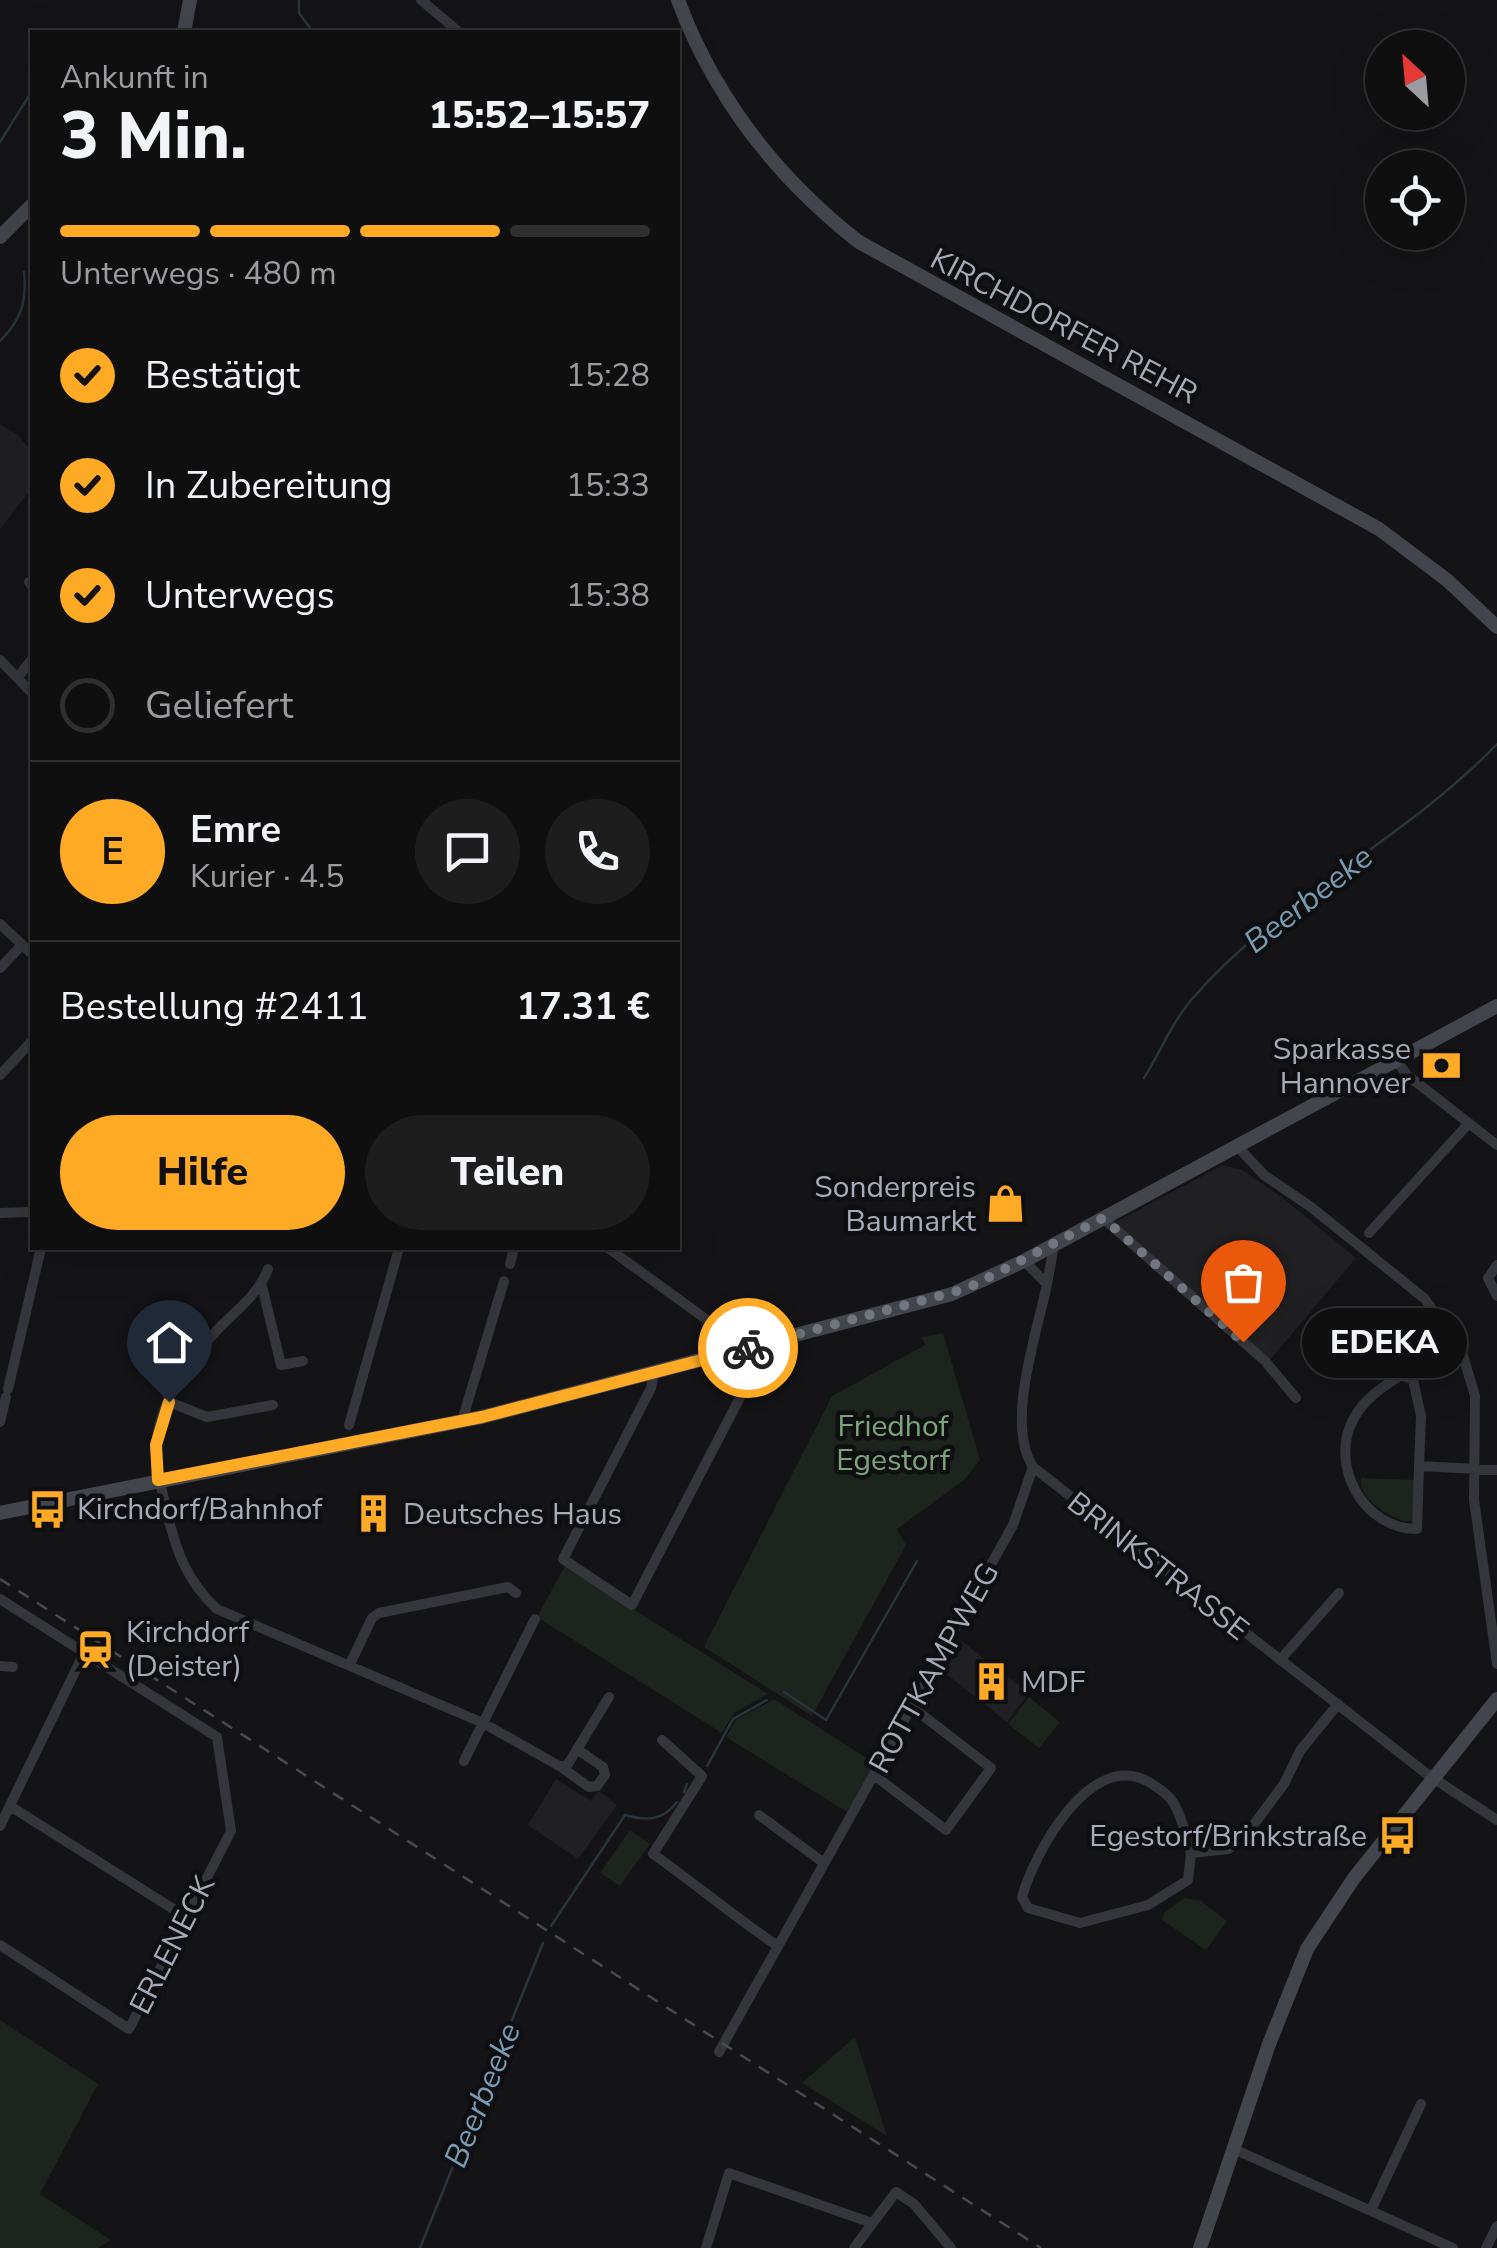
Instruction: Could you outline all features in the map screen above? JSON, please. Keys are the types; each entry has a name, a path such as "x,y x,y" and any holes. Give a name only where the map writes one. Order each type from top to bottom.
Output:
{"main road":[{"path":"184,30 190,0"},
{"name":"KIRCHDORFER REHR","path":"678,0 704,60 755,142 799,191 859,242 1379,529 1447,580 1497,627"},
{"path":"0,238 30,207"},
{"path":"0,1513 462,1421 952,1294 1024,1261 1497,1006"},
{"path":"1200,2248 1307,1949 1354,1878 1497,1698"}],"street":[{"path":"421,0 457,30"},
{"path":"18,677 30,662"},
{"path":"1,665 30,691"},
{"path":"0,924 30,952"},
{"path":"0,968 22,945"},
{"path":"0,1075 30,1044"},
{"path":"1397,1061 1497,1145"},
{"path":"1369,1233 1468,1123"},
{"path":"1238,1146 1264,1176 1312,1208 1439,1314 1462,1352 1473,1385 1478,1543 1497,1664"},
{"path":"0,1213 30,1212"},
{"path":"1103,1218 1265,1361 1296,1398"},
{"path":"1033,1467 1025,1454 1021,1422 1054,1244"},
{"path":"0,1422 41,1250"},
{"path":"349,1425 398,1250"},
{"path":"510,1264 514,1250"},
{"path":"611,1250 721,1330 731,1353"},
{"path":"1024,1261 1047,1284"},
{"path":"1497,1265 1488,1278 1497,1296"},
{"path":"268,1269 262,1286 200,1349 169,1402 156,1445 158,1480 180,1559 202,1596 217,1609 483,1723 562,1767 590,1788 598,1786 605,1774 603,1767 576,1749"},
{"path":"462,1421 504,1281"},
{"path":"262,1286 281,1365 303,1362"},
{"path":"654,1373 651,1388 563,1559 632,1605 758,1362 759,1345"},
{"path":"1402,1375 1413,1380 1419,1400 1419,1466 1417,1529 1403,1529 1370,1511 1350,1478 1346,1442 1352,1421 1364,1404 1402,1375"},
{"path":"169,1402 207,1417 273,1405"},
{"path":"1419,1466 1497,1470"},
{"name":"BRINKSTRASSE","path":"1033,1467 1434,1778 1497,1820"},
{"name":"ROTTKAMPWEG","path":"719,2052 1013,1525 1033,1467"},
{"path":"350,1664 372,1618 379,1612 508,1586 516,1593"},
{"path":"1280,1660 1339,1593"},
{"path":"0,1600 84,1652 0,1826"},
{"path":"464,1761 535,1620"},
{"name":"ERLENECK","path":"0,1945 129,2029 231,1830 217,1737 84,1652"},
{"path":"0,1666 13,1667"},
{"path":"562,1767 609,1697"},
{"path":"1191,1853 1228,1849 1243,1840 1284,1784 1300,1751 1338,1704"},
{"path":"874,1775 946,1830 991,1768 912,1707"},
{"path":"662,1740 702,1776 653,1854 703,1888 718,1908 778,1946"},
{"path":"1121,1773 1139,1776 1172,1800 1191,1853 1188,1880 1178,1890 1096,1922 1080,1923 1028,1908 1022,1897 1030,1869 1054,1832 1088,1791 1103,1778 1121,1773"},
{"path":"10,1806 186,1917"},
{"path":"758,1815 824,1864"},
{"path":"1371,2210 1420,2104"},
{"path":"1234,2149 1453,2248"},
{"path":"706,2248 729,2174 872,2223"},
{"path":"854,2248 896,2192 951,2248"},
{"path":"1486,2248 1497,2226"}],"shaded area":[{"path":"0,425 17,434 30,450 30,491 0,529"},
{"path":"1223,1165 1242,1170 1279,1195 1356,1258 1269,1361 1114,1223"},
{"path":"959,1639 1029,1693 1007,1722 940,1669"},
{"path":"556,1779 591,1801 599,1791 617,1805 578,1859 528,1825"}],"green space":[{"name":"Friedhof Egestorf","path":"943,1333 980,1460 964,1480 897,1529 906,1545 812,1716 704,1647 832,1396 925,1345 922,1337"},
{"path":"1361,1478 1414,1480 1416,1517 1406,1522 1383,1511 1365,1493"},
{"path":"565,1566 768,1694 734,1713 722,1733 537,1617"},
{"path":"1029,1697 1060,1722 1039,1748 1008,1724"},
{"path":"774,1699 875,1765 847,1812 726,1737 736,1720"},
{"path":"630,1830 650,1844 620,1886 600,1873"},
{"path":"1184,1898 1201,1901 1227,1921 1206,1950 1162,1920 1164,1913"},
{"path":"0,2020 98,2084 40,2194 111,2240 98,2248 0,2248"},
{"path":"855,2037 887,2136 802,2083"}],"waterway":[{"path":"299,0 299,13 312,30"},
{"path":"0,142 30,94"},
{"path":"0,341 21,310 24,272"},
{"name":"Beerbeeke","path":"1144,1078 1185,1008 1227,963 1303,899 1423,810 1497,744"},
{"name":"Beerbeeke","path":"784,1692 826,1720 917,1561"},
{"name":"Beerbeeke","path":"707,1766 733,1719 767,1700"},
{"name":"Beerbeeke","path":"684,1792 687,1784"},
{"name":"Beerbeeke","path":"551,1926 625,1815 654,1818 677,1802"},
{"name":"Beerbeeke","path":"420,2248 543,1943"}],"railway":[{"path":"0,1579 1041,2248"}],"way so far":[{"path":"748,1348 968,1288 1103,1218 1108,1227 1243,1342"}],"place":[{"name":"Sparkasse Hannover","path":"1441,1066"},
{"name":"Sonderpreis Baumarkt","path":"1006,1204"},
{"name":"EDEKA","path":"1243,1342"},
{"name":"Kirchdorf/Bahnhof","path":"47,1509"},
{"name":"Deutsches Haus","path":"373,1514"},
{"name":"Kirchdorf (Deister)","path":"96,1649"},
{"name":"MDF","path":"991,1682"},
{"name":"Egestorf/Brinkstraße","path":"1397,1836"}],"route":[{"path":"169,1402 156,1445 158,1480 482,1417 748,1348"}]}
